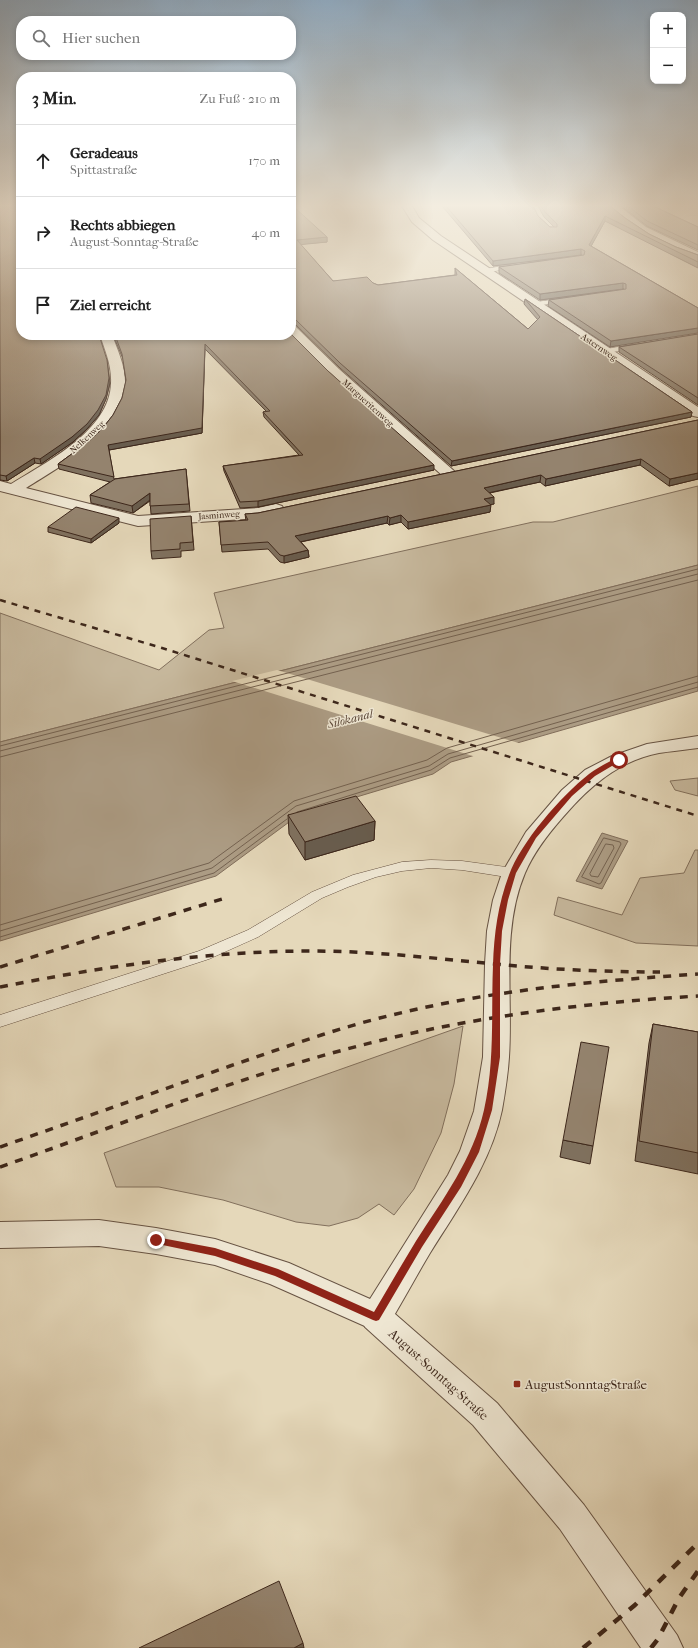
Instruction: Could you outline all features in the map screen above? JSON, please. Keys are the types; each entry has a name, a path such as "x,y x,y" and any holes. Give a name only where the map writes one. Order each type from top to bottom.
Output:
{"street":[{"name":"Asternweg","path":"503,283 606,351 695,419"},
{"name":"Margueritenweg","path":"296,334 340,377 448,473"},
{"name":"Nelkenweg","path":"7,488 78,448 106,419 111,411 118,386 113,357 108,340"},
{"path":"433,476 464,470"},
{"name":"Jasminweg","path":"7,488 138,521 258,513 289,506"},
{"path":"376,1317 458,1184 474,1152 488,1110 496,1057 497,964 499,931 505,900 513,873 534,836 570,795 592,775 619,760 654,748 698,742"},
{"name":"August-Sonntag-Straße","path":"0,1235 99,1233 156,1240 215,1252 278,1273 376,1317 485,1414 572,1517 664,1648"}],"lane":[{"path":"536,304 575,299"},
{"path":"606,351 643,345"},
{"path":"0,1021 211,952 259,931 297,906 318,895 376,873 409,866 431,864 456,865 513,873"}],"shaded area":[{"path":"698,486 698,565 0,742 0,613 159,670 209,630 224,628 214,593 533,522 553,522"},
{"path":"698,778 698,796 675,790 670,781"},
{"path":"695,850 698,850 698,946 636,943 554,915 558,897 622,915 640,878 684,873"},
{"path":"463,1026 454,1084 441,1133 414,1189 394,1215 379,1204 358,1218 329,1226 296,1222 223,1200 159,1187 116,1187 104,1153"}],"water":[{"name":"Silokanal","path":"698,565 698,691 451,762 433,774 300,814 216,876 0,941 0,742"},
{"path":"602,833 628,841 602,889 576,881"}],"pier":[{"path":"277,670 522,744 476,757 232,681"}],"building":[{"path":"0,283 16,283 16,340 101,340 107,360 109,378 106,395 98,410 87,424 72,437 40,459 34,458 6,476 0,475"},
{"path":"296,283 373,283 378,285 395,283 473,283 528,329 540,317 525,299 692,412 452,461 340,363 296,320"},
{"path":"523,283 655,283 698,308 698,328 611,341 549,300 626,289 626,284 623,283 540,294"},
{"path":"698,334 698,398 619,347"},
{"path":"296,339 328,371 434,465 258,501 240,502 223,466 303,455 263,412 270,411 205,344 202,428 108,445 114,477 58,464 88,442 102,429 113,415 122,398 126,380 122,354 117,340"},
{"path":"698,420 698,473 670,479 641,459 546,479 541,475 484,488 494,497 484,499 491,505 408,522 401,515 390,518 388,516 295,536 308,550 284,556 280,555 268,542 221,545 219,522 248,520 245,514 258,513"},
{"path":"186,469 189,504 150,506 150,493 132,506 90,495 115,479"},
{"path":"76,507 119,518 91,539 48,527"},
{"path":"191,516 193,542 180,543 180,549 151,551 150,519"},
{"path":"356,796 375,821 305,842 288,815"},
{"path":"653,1024 698,1032 698,1153 639,1141"},
{"path":"581,1042 609,1047 593,1146 563,1140"},
{"path":"279,1581 303,1643 294,1648 139,1648"}],"railway":[{"path":"0,600 162,648 698,816"},
{"path":"0,967 222,899"},
{"path":"0,987 77,973 193,957 311,951 363,952 552,969 660,972"},
{"path":"0,1147 290,1045 392,1015 430,1006 506,993 583,983 698,974"},
{"path":"0,1167 216,1089 303,1061 390,1038 477,1020 610,1003 698,996"},
{"path":"583,1648 635,1605 698,1543"},
{"path":"651,1648 658,1639 679,1598 698,1571"}],"place":[{"name":"AugustSonntagStraße","path":"517,1384"}],"route":[{"path":"156,1240 215,1252 278,1273 376,1317 458,1184 474,1152 488,1110 496,1057 497,964 499,931 505,900 513,873 534,836 570,795 592,775 619,760"}]}
